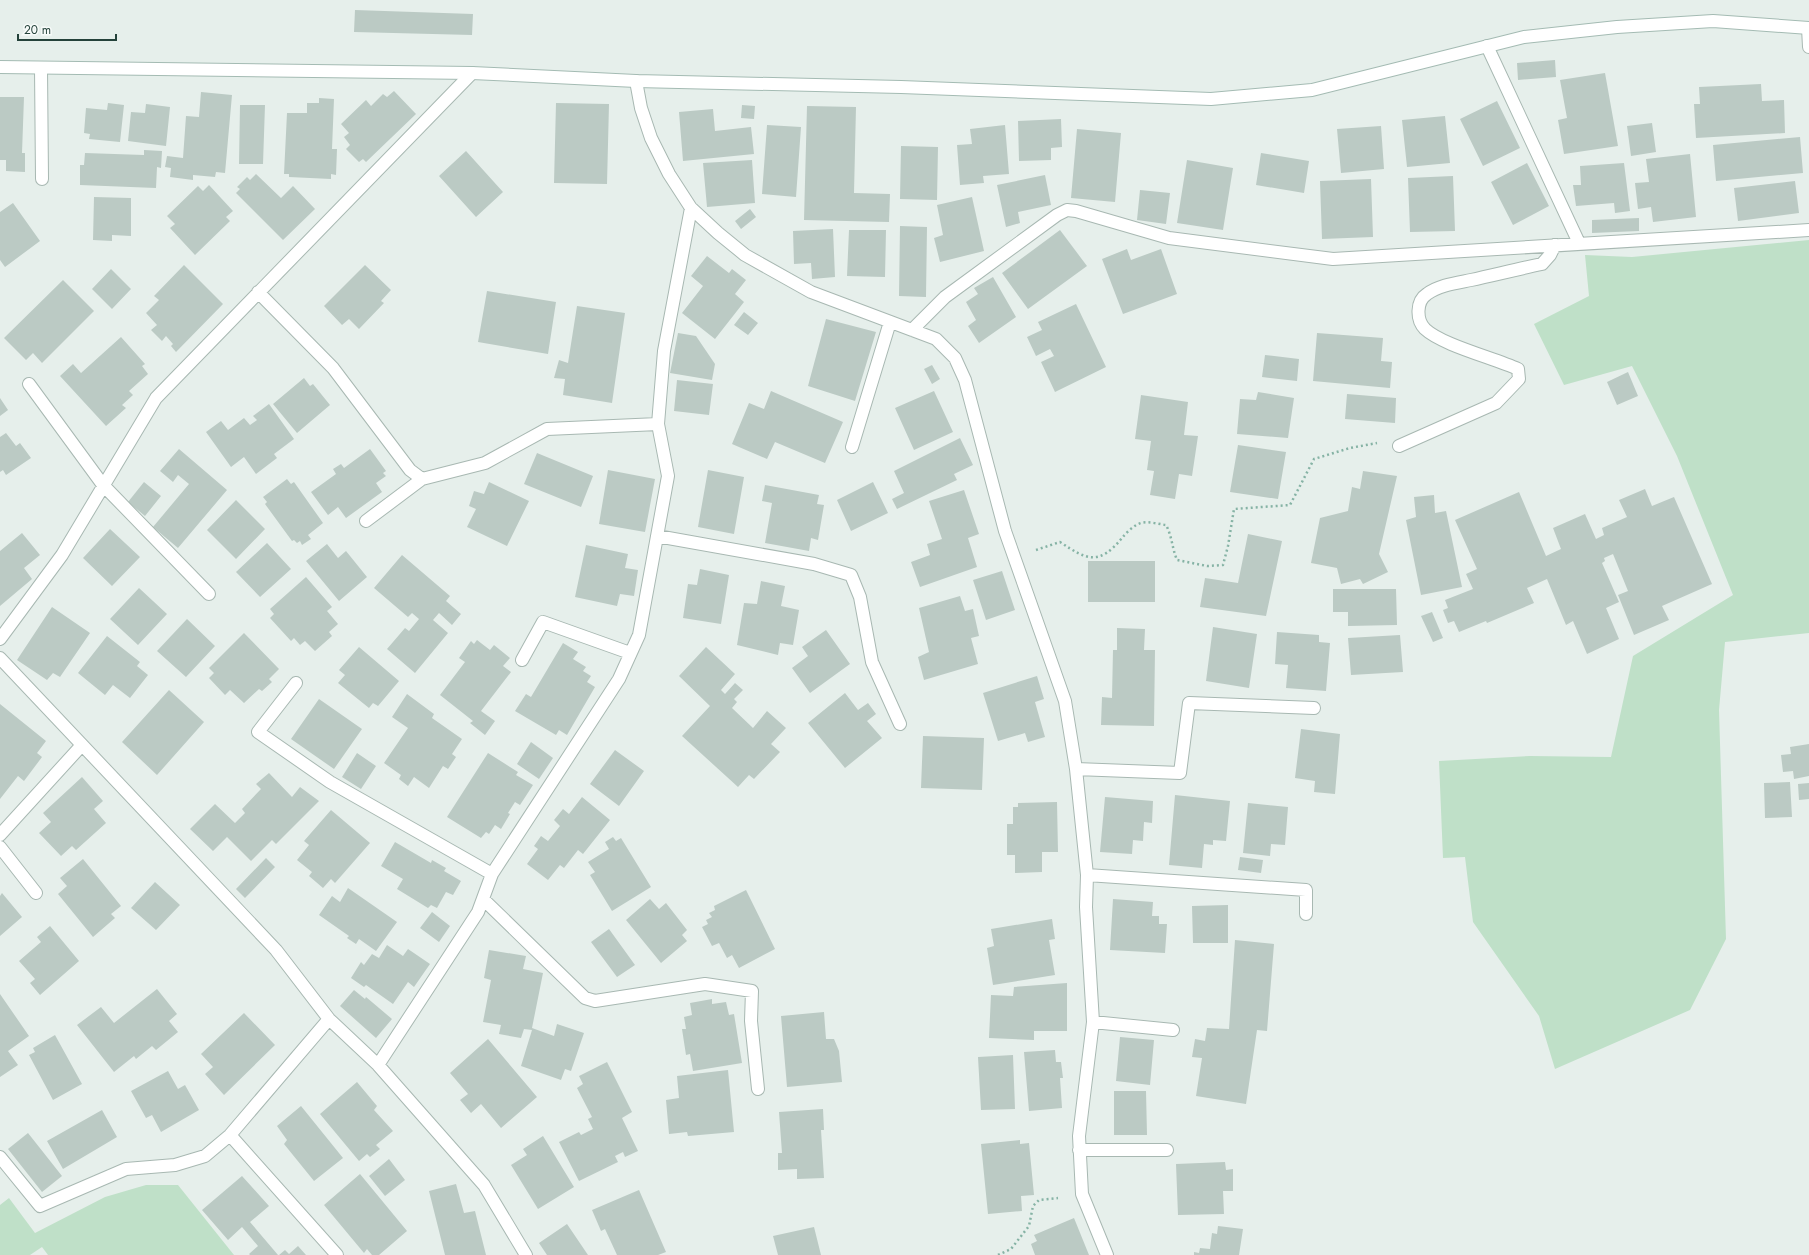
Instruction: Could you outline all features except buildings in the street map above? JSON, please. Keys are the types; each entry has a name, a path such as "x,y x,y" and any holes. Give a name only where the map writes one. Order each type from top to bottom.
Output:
{"street":[{"path":"0,67 472,73 636,81 909,87 1211,99 1312,90 1524,37 1616,28 1706,22 1808,28 1809,47"},
{"path":"1487,46 1579,243"},
{"path":"41,68 42,179"},
{"path":"0,639 62,555 156,398 472,73"},
{"path":"636,81 641,108 651,138 669,174 691,208 745,255 811,292 936,339 955,358 965,380 1005,532 1065,701 1076,769 1087,875 1086,907 1093,1022 1079,1150 1082,1194 1107,1255"},
{"path":"378,1066 478,912 492,874 619,679 639,635 668,476 658,424 664,351 691,208"},
{"path":"912,330 945,297 1057,215 1067,210 1076,211 1169,238 1333,259 1809,230"},
{"path":"1399,446 1496,403 1519,379 1518,368 1443,340 1425,329 1420,322 1418,314 1420,302 1426,294 1444,286 1542,264 1550,255 1555,245"},
{"path":"258,292 333,368 410,470 422,479"},
{"path":"852,447 890,322"},
{"path":"29,384 103,485 209,594"},
{"path":"366,521 422,479 485,463 547,429 658,424"},
{"path":"657,536 814,564 851,574 860,597 872,662 900,724"},
{"path":"522,660 543,622 630,654"},
{"path":"0,658 276,950 329,1019 378,1066 484,1185 526,1255"},
{"path":"296,683 258,732 330,782 492,874"},
{"path":"1076,769 1180,773 1189,703 1314,708"},
{"path":"0,835 82,745"},
{"path":"0,847 36,893"},
{"path":"1087,875 1306,890 1306,914"},
{"path":"484,898 585,998 595,1001 705,984 752,991 751,1021 758,1089"},
{"path":"0,1157 40,1206 126,1169 176,1166 205,1156 230,1135 329,1019"},
{"path":"1093,1022 1173,1030"},
{"path":"230,1135 337,1255"},
{"path":"1079,1150 1167,1150"}],"path":[{"path":"1015,558 1060,542 1085,557 1096,558 1105,555 1134,527 1141,523 1150,522 1166,525 1171,535 1173,550 1177,560 1207,566 1223,565 1228,546 1234,509 1290,504 1314,458 1350,448 1384,441 1399,446"},
{"path":"998,1255 1011,1249 1029,1226 1033,1206 1039,1200 1082,1194"}],"green space":[{"path":"1809,240 1809,633 1725,642 1719,710 1726,939 1690,1010 1555,1069 1539,1016 1473,922 1465,857 1443,858 1439,761 1530,756 1611,757 1633,656 1733,595 1677,456 1632,366 1564,385 1534,324 1589,296 1585,255 1632,257"},
{"path":"146,1185 178,1185 234,1255 48,1255 42,1247 30,1255 0,1255 0,1205 9,1198 35,1233 105,1197"}]}
